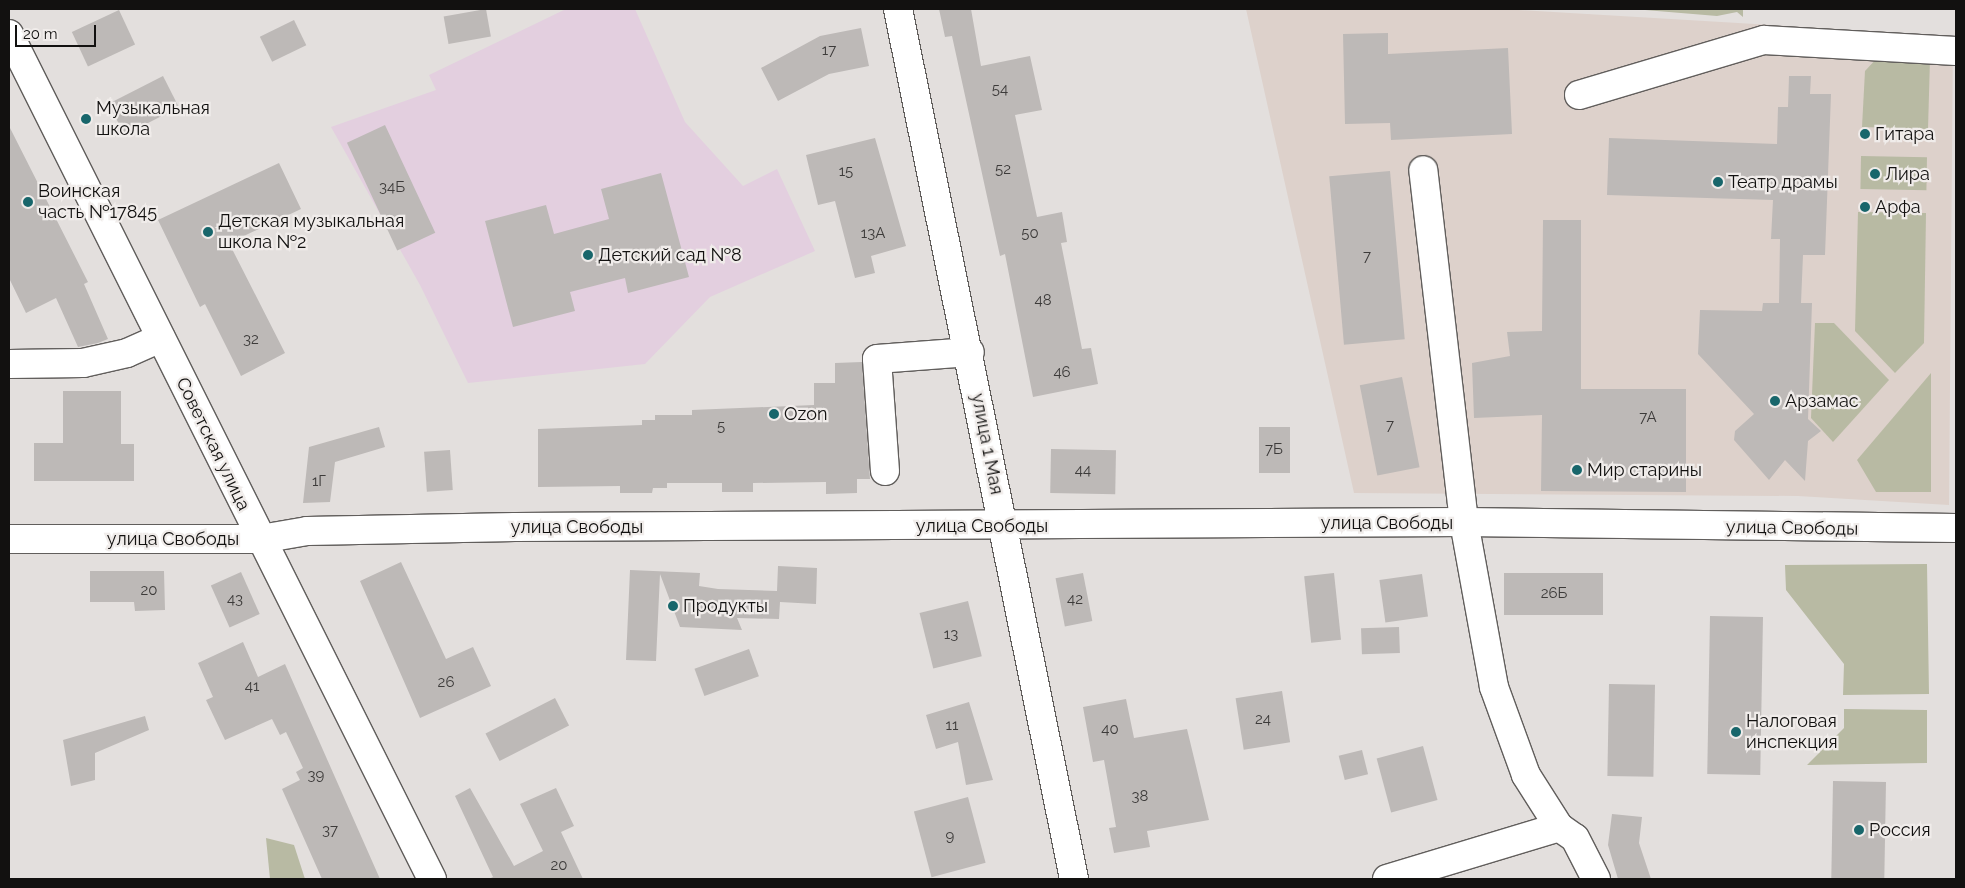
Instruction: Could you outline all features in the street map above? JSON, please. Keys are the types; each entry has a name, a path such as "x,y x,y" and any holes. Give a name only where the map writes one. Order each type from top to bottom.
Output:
{"street":[{"name":"улица 1 Мая","path":"898,9 970,352 1074,879"},
{"name":"Советская улица","path":"9,34 260,539 277,562 432,879"},
{"path":"1579,96 1764,40 1956,51"},
{"path":"1423,170 1464,522 1494,687 1526,775 1559,827 1575,838 1596,879"},
{"path":"9,364 83,363 127,353 161,338"},
{"path":"885,471 877,359 970,352"},
{"name":"улица Свободы","path":"9,539 260,539 307,531 1464,522 1956,528"},
{"path":"1387,879 1559,827"}],"shaded area":[{"path":"566,9 635,9 685,122 743,186 777,169 815,251 710,297 645,364 468,383 420,285 331,127 436,90 429,75"},
{"path":"1246,9 1503,9 1953,36 1949,505 1798,496 1354,493"}],"green space":[{"path":"1633,9 1743,9 1743,17 1737,12 1717,16"},
{"path":"1878,57 1930,59 1928,129 1862,127 1865,71"},
{"path":"1861,156 1927,157 1926,190 1860,189"},
{"path":"1858,212 1926,213 1924,343 1895,373 1855,331"},
{"path":"1815,323 1834,323 1889,380 1833,442 1811,418"},
{"path":"1931,373 1931,492 1876,492 1857,460"},
{"path":"1927,564 1929,694 1843,695 1844,664 1786,590 1785,565"},
{"path":"1844,709 1927,710 1927,763 1807,765 1844,728"},
{"path":"266,838 294,845 305,879 270,879"}],"building":[{"path":"486,9 491,37 449,44 444,16"},
{"path":"939,9 971,9 981,66 1030,56 1042,110 1015,115 1037,217 1062,212 1067,242 1061,243 1082,349 1091,348 1098,384 1033,397 1005,254 1000,256 952,36 945,37"},
{"path":"119,10 135,44 88,66 72,32"},
{"path":"294,20 306,45 272,62 260,37"},
{"path":"861,28 869,66 829,74 778,101 761,68 820,36"},
{"path":"1388,33 1388,54 1508,48 1512,134 1391,140 1390,123 1345,124 1343,34"},
{"path":"163,76 179,107 125,135 109,104"},
{"path":"1789,76 1811,76 1810,94 1831,94 1825,255 1803,255 1801,303 1812,303 1808,419 1821,431 1808,441 1805,481 1785,460 1769,480 1734,440 1735,431 1754,414 1698,354 1700,310 1762,311 1763,303 1779,303 1780,239 1771,239 1773,200 1607,195 1609,138 1777,144 1778,107 1788,107"},
{"path":"385,125 435,233 397,251 347,143"},
{"name":"Воинская часть №17845","path":"9,126 88,282 84,284 108,339 78,347 56,298 26,313 9,278"},
{"path":"875,138 906,246 871,256 875,273 855,278 835,201 818,205 806,155"},
{"name":"Детская музыкальная школа №2","path":"279,163 301,209 229,243 285,353 241,376 205,304 200,307 158,220"},
{"path":"1390,171 1405,339 1344,345 1329,176"},
{"name":"Детский сад №8","path":"661,173 689,277 628,293 625,278 570,292 575,311 513,327 485,221 546,205 554,234 609,219 601,189"},
{"path":"1543,220 1581,220 1581,389 1686,389 1686,492 1541,491 1542,415 1474,418 1472,363 1510,356 1507,332 1542,331"},
{"path":"862,362 870,479 857,479 857,493 826,494 826,482 753,483 753,492 722,492 722,483 667,483 667,488 653,488 652,493 620,493 620,486 538,487 538,429 642,425 642,420 655,420 655,415 692,415 692,410 814,405 814,383 835,383 835,363"},
{"path":"1402,377 1420,467 1377,476 1360,385"},
{"path":"63,391 121,391 121,444 134,444 134,481 34,481 34,443 63,443"},
{"path":"379,427 385,447 335,462 330,502 303,503 309,447"},
{"path":"1259,427 1290,427 1290,473 1259,473"},
{"path":"1051,449 1116,450 1115,494 1050,493"},
{"path":"450,450 453,490 427,492 424,452"},
{"path":"401,562 446,659 473,647 491,686 420,718 360,581"},
{"path":"778,566 817,568 816,604 780,602 779,619 737,618 742,630 680,627 660,574 656,661 626,660 630,570 700,573 699,586 718,589 777,591"},
{"path":"90,571 164,571 165,610 135,611 134,602 90,602"},
{"path":"241,572 260,614 230,627 211,585"},
{"path":"1083,573 1092,621 1065,626 1056,578"},
{"path":"1334,573 1341,640 1311,643 1304,576"},
{"path":"1504,573 1603,573 1603,615 1504,615"},
{"path":"1422,574 1428,617 1385,623 1379,580"},
{"path":"968,601 982,656 933,668 919,613"},
{"name":"Налоговая инспекция","path":"1710,616 1763,617 1760,775 1707,774"},
{"path":"1399,627 1400,653 1362,654 1361,628"},
{"path":"243,642 258,677 285,664 380,879 322,879 282,789 300,780 296,772 303,768 286,732 280,735 272,719 225,740 206,700 213,697 198,663"},
{"path":"749,649 759,676 704,696 694,669"},
{"path":"1609,684 1655,685 1653,777 1607,776"},
{"path":"1282,691 1290,742 1244,750 1236,698"},
{"path":"555,698 569,726 500,761 486,733"},
{"path":"1126,699 1134,738 1187,729 1209,820 1147,831 1150,847 1114,853 1109,828 1116,827 1104,760 1093,762 1083,707"},
{"path":"969,702 993,780 966,785 958,742 936,749 926,715"},
{"path":"145,716 149,730 95,753 95,780 71,786 63,740"},
{"path":"1423,746 1437,800 1391,813 1377,758"},
{"path":"1362,750 1368,774 1345,780 1339,756"},
{"name":"Россия","path":"1833,781 1886,782 1884,879 1831,879"},
{"path":"470,788 514,866 543,851 520,804 556,788 574,826 561,832 583,879 489,879 493,877 455,796"},
{"path":"968,797 986,863 932,877 914,811"},
{"path":"1612,814 1642,817 1639,843 1651,879 1618,879 1608,845"}],"place":[{"name":"Музыкальная школа","path":"86,119"},
{"name":"Гитара","path":"1865,134"},
{"name":"Лира","path":"1875,174"},
{"name":"Театр драмы","path":"1718,182"},
{"name":"Воинская часть №17845","path":"28,202"},
{"name":"Арфа","path":"1865,207"},
{"name":"Детская музыкальная школа №2","path":"208,232"},
{"name":"Детский сад №8","path":"588,255"},
{"name":"Арзамас","path":"1775,401"},
{"name":"Ozon","path":"774,414"},
{"name":"Мир старины","path":"1577,470"},
{"name":"Продукты","path":"673,606"},
{"name":"Налоговая инспекция","path":"1736,732"},
{"name":"Россия","path":"1859,830"}]}
